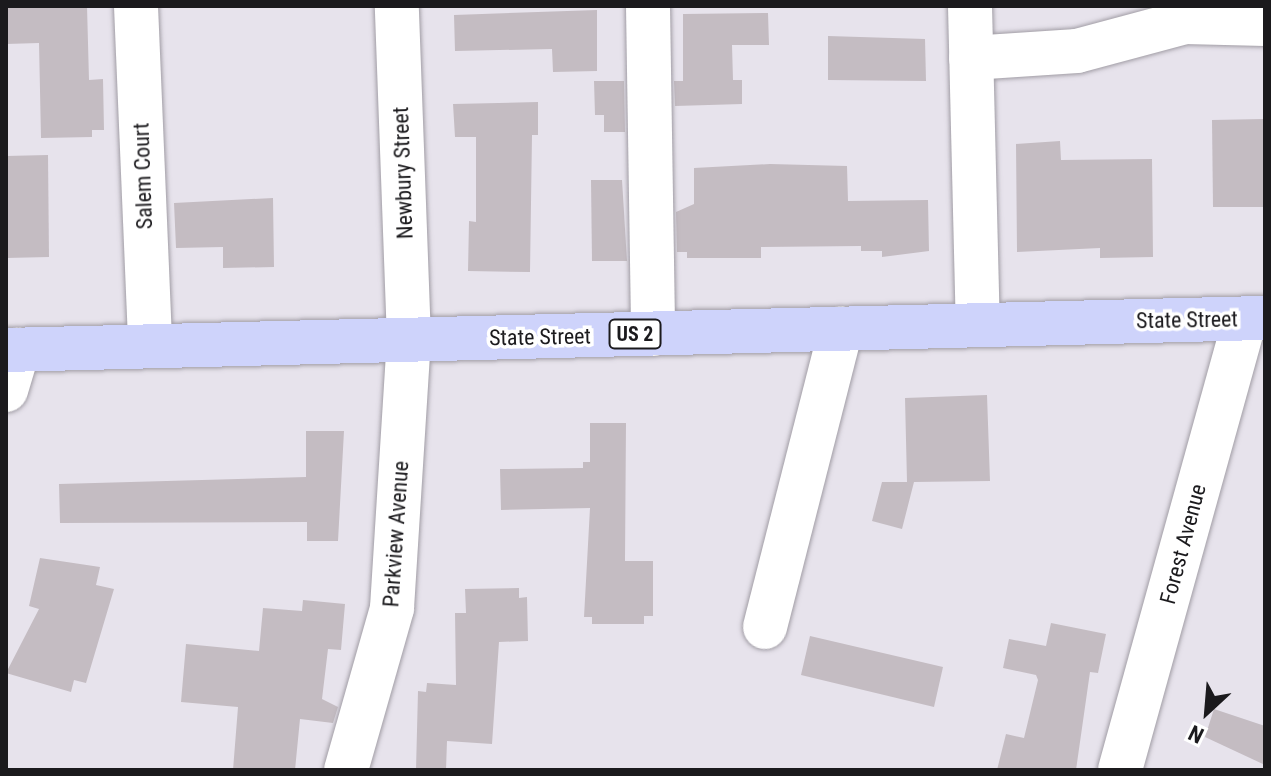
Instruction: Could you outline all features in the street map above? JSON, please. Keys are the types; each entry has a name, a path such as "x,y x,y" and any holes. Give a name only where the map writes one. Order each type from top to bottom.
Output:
{"main road":[{"name":"State Street","path":"10,364 150,346 1255,319"}],"street":[{"name":"Salem Court","path":"136,6 150,346"},
{"name":"Newbury Street","path":"397,6 409,340"},
{"path":"648,6 653,334"},
{"path":"970,6 978,325"},
{"path":"971,58 1077,51 1185,22 1265,24"},
{"name":"Forest Avenue","path":"1120,770 1255,319"},
{"path":"765,627 841,329"},
{"name":"Parkview Avenue","path":"346,770 392,608 409,340"}],"building":[{"path":"6,6 87,6 89,80 103,79 104,130 92,130 92,137 41,138 39,43 6,44"},
{"path":"597,10 597,71 553,72 552,49 455,51 454,15"},
{"path":"768,13 769,45 732,45 733,80 742,80 742,104 675,106 674,81 683,81 683,14"},
{"path":"828,36 925,39 926,81 828,80"},
{"path":"594,81 624,81 625,132 604,132 604,115 595,115"},
{"path":"538,102 538,135 532,135 530,272 468,271 469,221 476,222 476,137 455,137 453,104"},
{"path":"1263,119 1264,207 1213,207 1212,120"},
{"path":"1060,141 1061,160 1152,159 1153,257 1100,258 1100,248 1017,252 1016,144"},
{"path":"48,155 49,257 6,258 6,156"},
{"path":"770,164 847,166 848,201 928,200 929,251 882,257 882,251 861,251 861,246 761,247 761,258 687,258 687,252 677,252 676,212 694,204 694,168"},
{"path":"591,180 622,180 627,261 592,261"},
{"path":"273,198 274,267 223,268 223,247 176,248 174,203"},
{"path":"987,395 990,481 914,482 902,529 872,521 882,482 907,482 905,398"},
{"path":"590,423 626,423 625,561 653,561 653,616 644,616 644,624 592,624 592,617 584,617 590,508 501,510 500,469 583,468 583,462 590,462"},
{"path":"306,431 344,431 338,541 307,541 307,522 60,523 59,484 306,477"},
{"path":"40,558 100,567 96,585 114,589 86,683 74,680 71,692 6,673 39,609 29,606"},
{"path":"519,588 519,598 527,597 528,641 499,642 492,744 447,741 446,770 416,770 418,691 426,692 427,683 456,685 455,613 466,613 465,589"},
{"path":"303,600 345,604 341,650 328,649 322,699 338,707 333,723 300,719 295,770 233,770 238,707 181,702 186,644 259,651 263,608 302,611"},
{"path":"1051,623 1106,634 1098,673 1090,672 1076,770 997,770 1006,734 1024,738 1038,680 1036,675 1003,668 1009,639 1046,646"},
{"path":"810,636 943,667 934,707 801,675"},
{"path":"1214,709 1265,726 1265,765 1205,737"}]}
